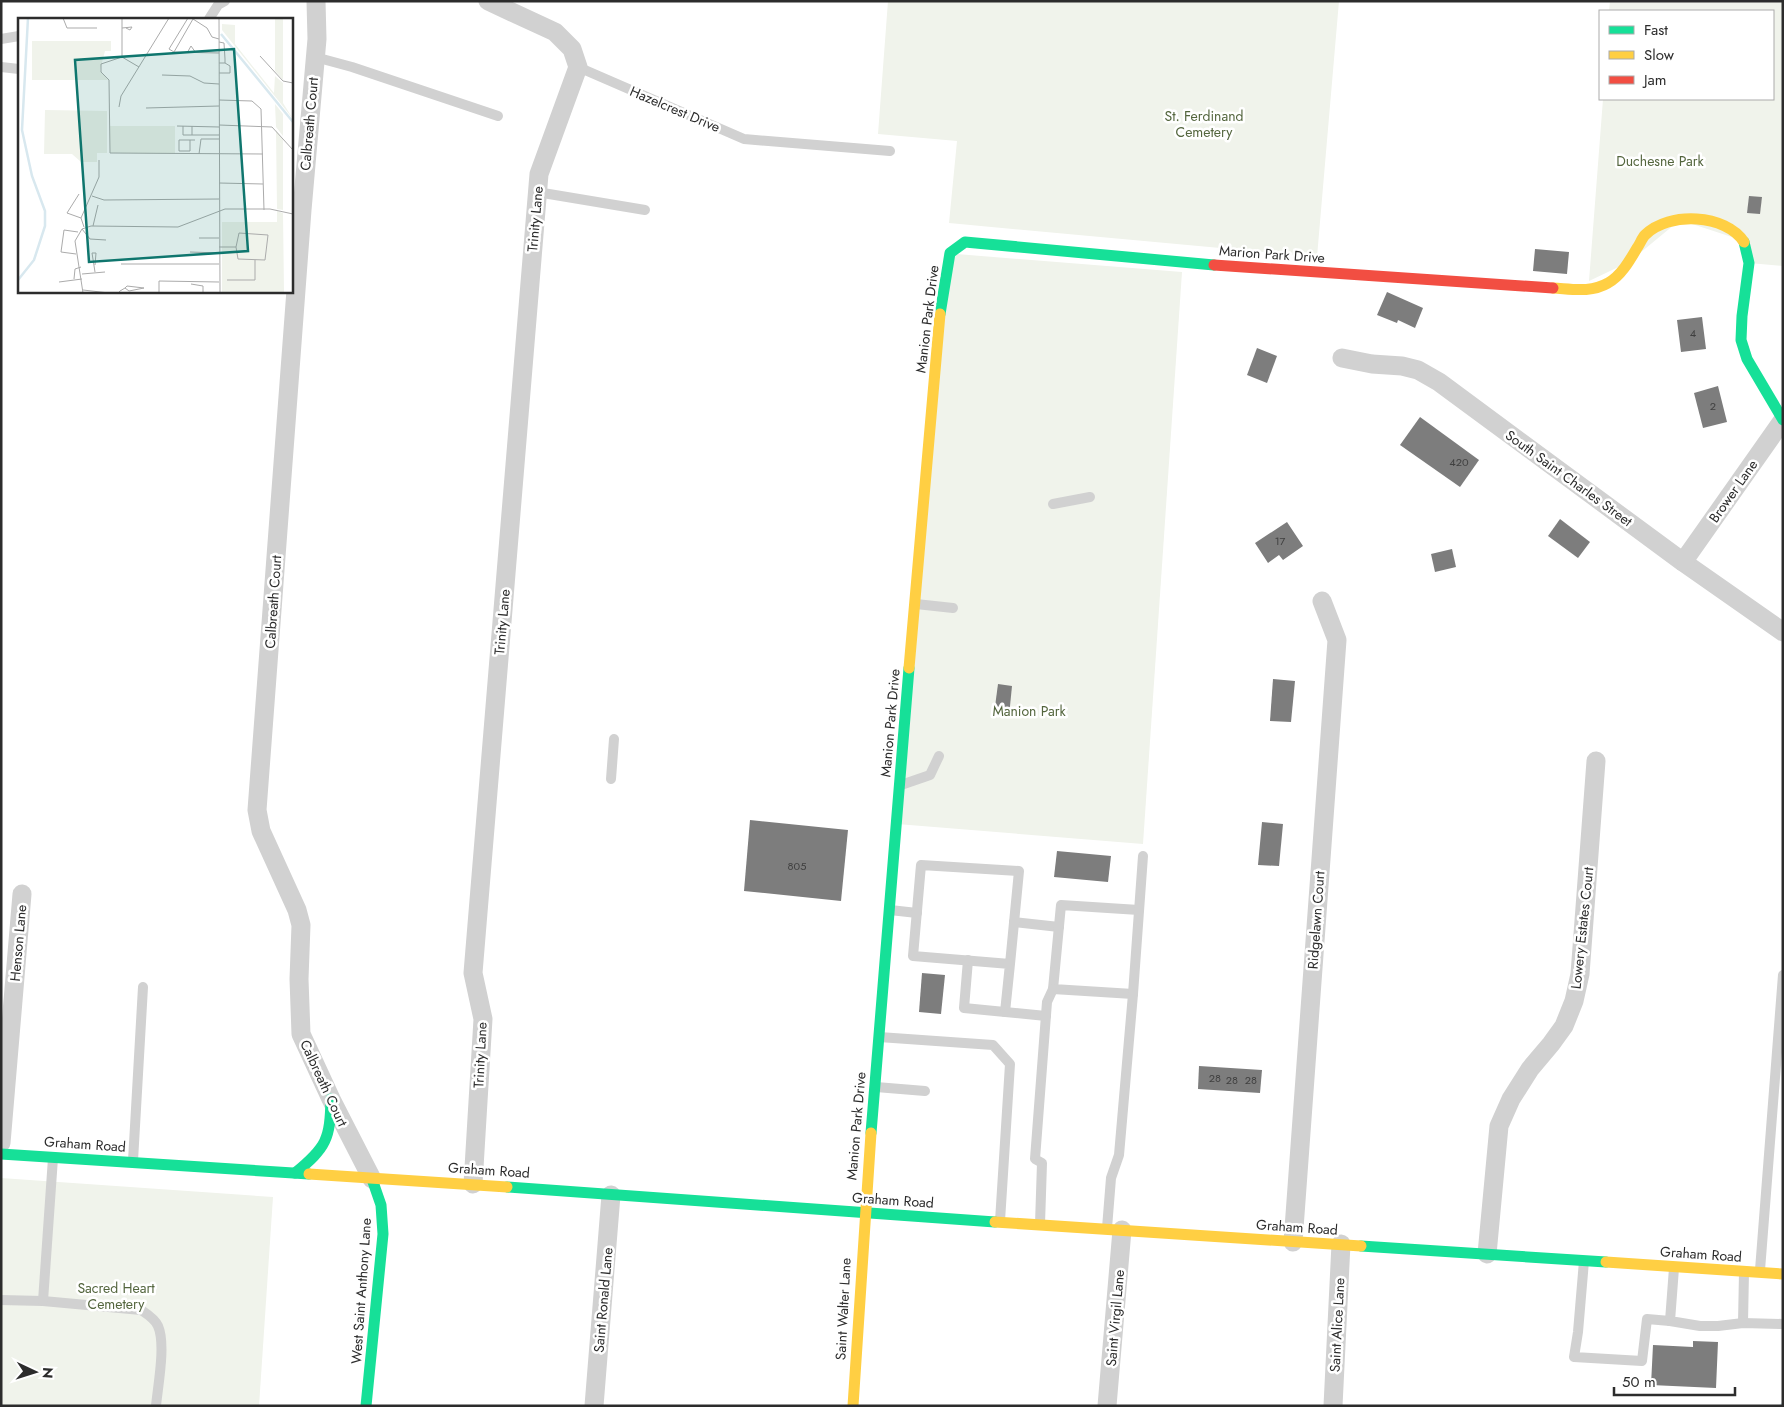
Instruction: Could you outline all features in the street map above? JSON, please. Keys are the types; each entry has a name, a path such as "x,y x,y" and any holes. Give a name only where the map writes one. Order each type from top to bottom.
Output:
{"street":[{"name":"Calbreath Court","path":"316,1 315,57 301,220 258,810 261,831 298,910 301,925 299,979 302,1034 331,1099 372,1179"},
{"path":"488,1 555,32 572,49 578,67"},
{"name":"Trinity Lane","path":"472,1184 483,1019 473,973 538,174 578,67"},
{"name":"Brower Lane","path":"1578,290 1599,288 1612,282 1629,262 1645,235 1661,225 1680,220 1712,220 1731,228 1744,240 1748,263 1741,340 1747,360 1783,420 1683,562"},
{"name":"Marion Park Drive","path":"965,242 1243,268 1578,290"},
{"name":"Manion Park Drive","path":"864,1214 939,321 950,254 965,242"},
{"name":"South Saint Charles Street","path":"1342,358 1358,362 1402,366 1418,370 1439,382 1683,562 1783,632"},
{"name":"Ridgelawn Court","path":"1293,1242 1337,640 1322,601"},
{"name":"Lowery Estates Court","path":"1487,1254 1499,1126 1511,1100 1530,1068 1564,1026 1574,1001 1580,974 1596,761"},
{"name":"Henson Lane","path":"1,1142 22,894"},
{"path":"295,1173 320,1152 326,1143 330,1128 331,1099"},
{"name":"Graham Road","path":"1,1154 472,1184 864,1214 1783,1274"},
{"name":"West Saint Anthony Lane","path":"366,1406 383,1234 381,1205 372,1179"},
{"name":"Saint Ronald Lane","path":"594,1406 611,1195"},
{"name":"Saint Walter Lane","path":"853,1406 864,1214"},
{"name":"Saint Virgil Lane","path":"1107,1406 1114,1229"},
{"name":"Saint Alice Lane","path":"1334,1406 1341,1244"}],"lane":[{"path":"210,18 218,5 224,1"},
{"path":"1,39 18,36"},
{"path":"315,57 352,67 498,116"},
{"path":"1,67 18,68"},
{"name":"Hazelcrest Drive","path":"578,67 744,139 890,151"},
{"path":"537,192 645,210"},
{"path":"1053,504 1090,497"},
{"path":"915,604 953,608"},
{"path":"611,779 614,739"},
{"path":"900,786 930,775 939,756"},
{"path":"1114,1229 1111,1178 1119,1155 1143,856"},
{"path":"1005,1012 1010,964 1019,871 920,865 913,956 1010,964"},
{"path":"1040,1224 1042,1163 1035,1159 1047,1002 1053,989 1061,905 1139,910"},
{"path":"890,910 917,913"},
{"path":"1014,922 1059,927"},
{"path":"968,960 964,1008 1046,1016"},
{"path":"1759,1273 1779,1075 1783,975"},
{"path":"133,1162 143,986"},
{"path":"1053,989 1133,994"},
{"path":"879,1037 993,1045 1010,1064 1000,1222"},
{"path":"875,1087 925,1091"},
{"path":"43,1301 54,1157"},
{"path":"1584,1260 1574,1357 1642,1361 1647,1319 1700,1326 1743,1323 1783,1324"},
{"path":"1670,1321 1674,1267"},
{"path":"1743,1323 1744,1272"},
{"path":"1,1300 43,1301 141,1310 158,1324 162,1339 156,1406"}],"green space":[{"name":"St. Ferdinand Cemetery","path":"888,1 1339,1 1317,257 949,223 957,141 878,134"},
{"name":"Duchesne Park","path":"1610,1 1783,1 1783,266 1749,263 1744,241 1680,220 1629,262 1589,281 1603,100 1774,100 1774,10 1609,10"},
{"name":"Manion Park","path":"944,253 1182,272 1143,844 897,824"},
{"name":"Sacred Heart Cemetery","path":"1,1178 273,1197 259,1406 1,1406"}],"building":[{"path":"1749,196 1762,197 1760,214 1747,213"},
{"path":"1535,249 1569,252 1567,274 1533,271"},
{"path":"1387,292 1423,308 1415,328 1398,320 1397,323 1377,315"},
{"path":"1702,317 1706,349 1681,352 1677,320"},
{"path":"1257,348 1277,356 1267,383 1247,375"},
{"path":"1718,386 1727,422 1703,428 1694,393"},
{"path":"1420,417 1479,460 1460,487 1400,445"},
{"path":"1560,519 1590,542 1578,558 1548,536"},
{"path":"1287,522 1303,546 1283,560 1279,555 1268,563 1255,543"},
{"path":"1452,549 1456,567 1435,572 1431,554"},
{"path":"1273,679 1295,681 1291,722 1270,721"},
{"path":"998,684 1012,686 1009,716 994,714"},
{"path":"750,820 848,830 841,901 744,891"},
{"path":"1262,822 1283,824 1279,866 1258,865"},
{"path":"1057,851 1111,856 1108,882 1054,877"},
{"path":"922,973 945,975 941,1014 919,1012"},
{"path":"1199,1066 1262,1070 1260,1093 1198,1089"},
{"path":"1693,1341 1718,1342 1716,1388 1651,1385 1653,1345 1693,1347"}],"traffic: fast":[{"path":"940,314 950,253 965,242 1214,265"},
{"path":"1744,242 1749,263 1741,340 1747,359 1783,420"},
{"path":"871,1133 909,668"},
{"path":"295,1173 314,1156 325,1141 328,1133 331,1099"},
{"path":"1,1154 309,1174"},
{"path":"366,1406 383,1234 381,1205 372,1179"},
{"path":"507,1187 995,1222"},
{"path":"1361,1246 1606,1262"}],"traffic: slow":[{"path":"1553,288 1588,289 1608,283 1625,267 1645,235 1655,227 1668,222 1682,219 1711,221 1736,233 1744,242"},
{"path":"909,668 940,314"},
{"path":"853,1406 871,1133"},
{"path":"309,1174 507,1187"},
{"path":"995,1222 1361,1246"},
{"path":"1606,1262 1783,1274"}],"traffic: jam":[{"path":"1214,265 1553,288"}]}
